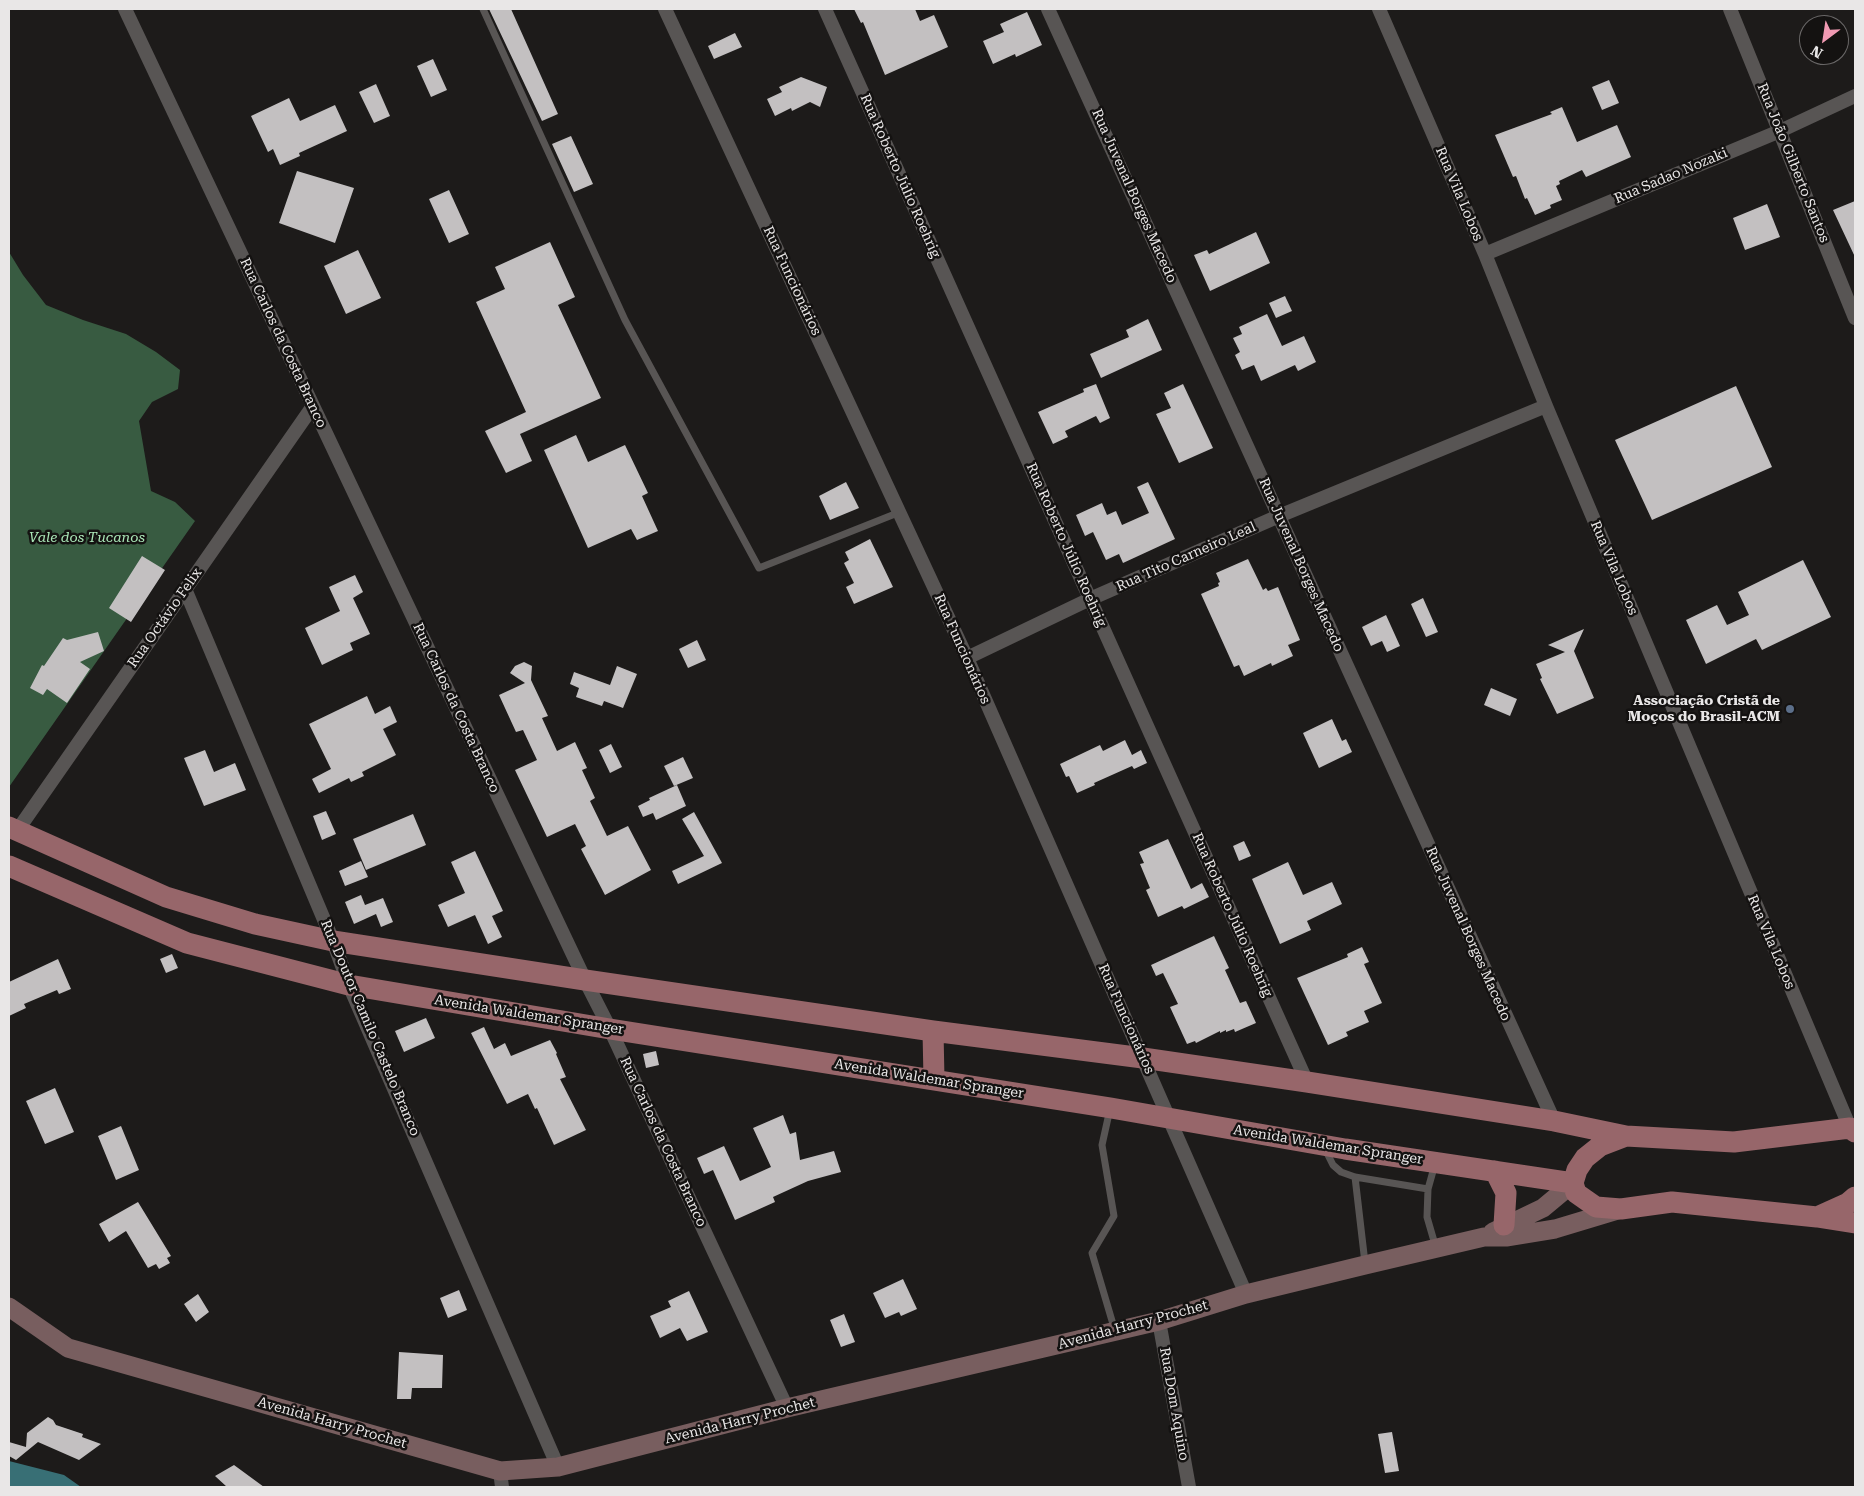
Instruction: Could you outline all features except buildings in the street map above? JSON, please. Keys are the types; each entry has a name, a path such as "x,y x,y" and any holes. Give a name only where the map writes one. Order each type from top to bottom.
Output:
{"main road":[{"path":"13,829 166,897 255,924 333,941 933,1031 1143,1058 1307,1082 1554,1121 1626,1136 1734,1142 1853,1129"},
{"name":"Avenida Waldemar Spranger","path":"9,866 187,943 350,985 610,1029 934,1079 1323,1145 1573,1183"},
{"path":"933,1031 934,1079"},
{"path":"1626,1136 1600,1146 1585,1158 1577,1170 1573,1183 1576,1193 1596,1207 1621,1209 1672,1202 1817,1217 1855,1223"},
{"path":"1495,1171 1506,1193 1504,1226"},
{"path":"1817,1217 1848,1203 1855,1197"}],"street":[{"name":"Rua Carlos da Costa Branco","path":"125,9 312,406 610,1029 787,1408"},
{"name":"Rua Funcionários","path":"665,9 967,658 1246,1294"},
{"name":"Rua Roberto Júlio Roehrig","path":"825,9 1307,1082"},
{"name":"Rua Juvenal Borges Macedo","path":"1048,9 1554,1121"},
{"name":"Rua Vila Lobos","path":"1379,9 1485,254 1546,406 1853,1129"},
{"name":"Rua João Gilberto Santos","path":"1730,9 1855,318"},
{"name":"Rua Sadao Nozaki","path":"1485,254 1780,131 1855,96"},
{"name":"Rua Octávio Felix","path":"13,829 185,589 312,406"},
{"name":"Rua Tito Carneiro Leal","path":"967,658 1090,600 1279,516 1546,406"},
{"name":"Rua Doutor Camilo Castelo Branco","path":"185,589 350,985 558,1467"},
{"name":"Avenida Harry Prochet","path":"1484,1237 1543,1208 1573,1183"},
{"name":"Avenida Harry Prochet","path":"9,1307 68,1348 501,1479 558,1467 787,1408 1116,1332 1159,1321 1246,1294 1365,1264 1484,1237 1506,1237 1555,1229 1621,1209"},
{"name":"Rua Dom Aquino","path":"1159,1321 1189,1487"}],"lane":[{"path":"483,9 625,320 759,568 900,512"},
{"path":"1110,1108 1102,1145 1114,1216 1092,1253 1116,1332"},
{"path":"1323,1145 1333,1165 1342,1172 1428,1189"},
{"path":"1436,1163 1428,1189 1427,1217 1436,1249"},
{"path":"1355,1176 1365,1264"}],"green space":[{"name":"Vale dos Tucanos","path":"9,252 23,275 46,305 126,334 156,352 180,370 178,389 152,402 139,421 151,491 175,502 195,521 9,787"}],"water":[{"path":"9,1461 64,1475 81,1487 9,1487"}],"place":[{"name":"Associação Cristã de Moços do Brasil-ACM","path":"1790,709"}]}
